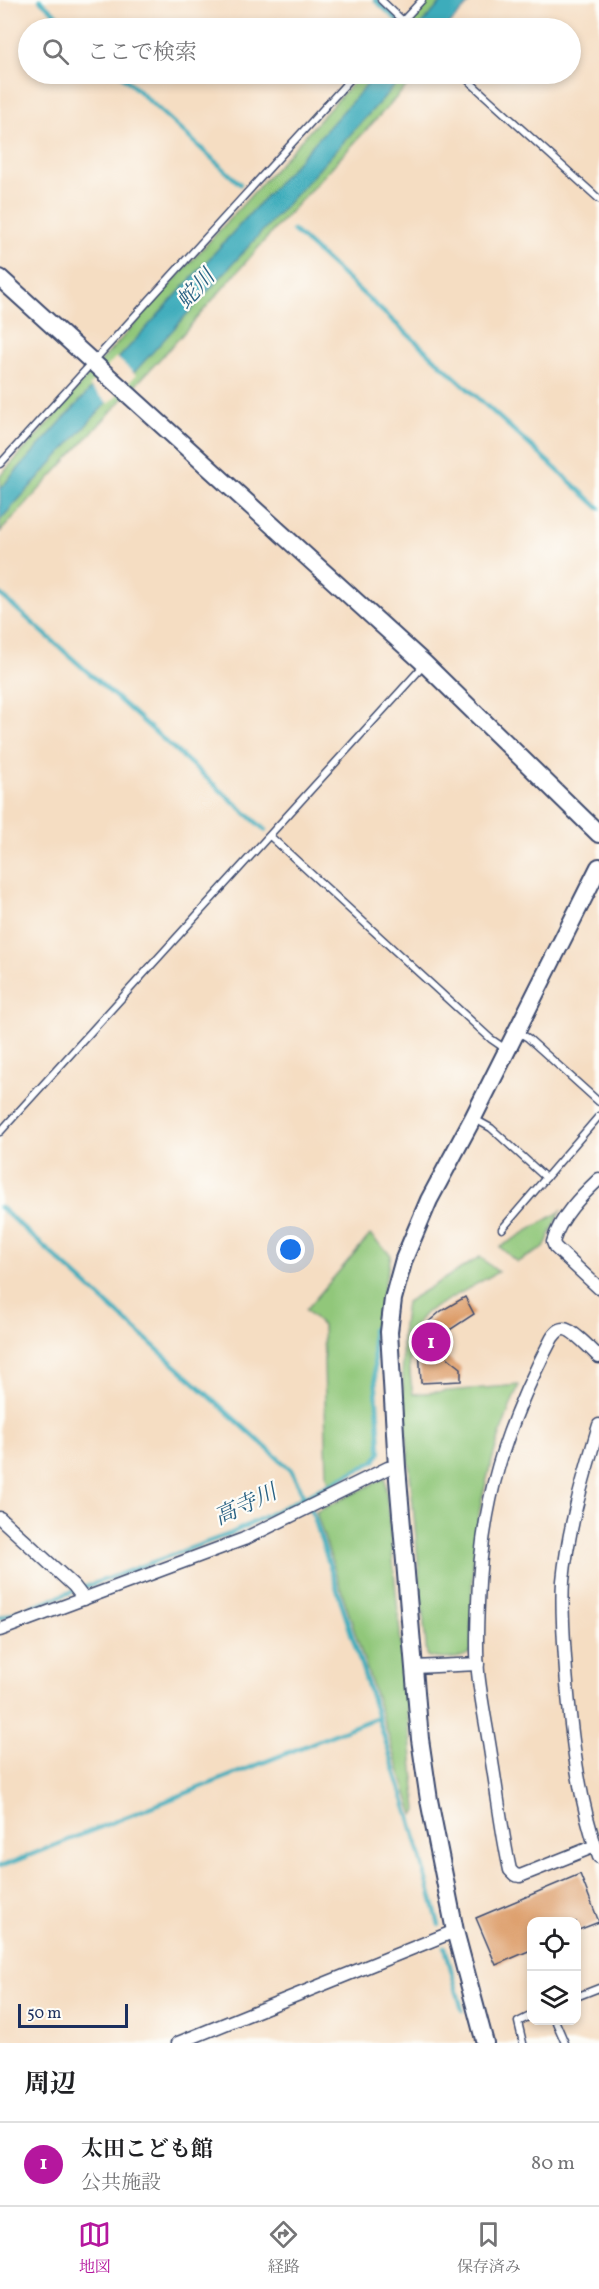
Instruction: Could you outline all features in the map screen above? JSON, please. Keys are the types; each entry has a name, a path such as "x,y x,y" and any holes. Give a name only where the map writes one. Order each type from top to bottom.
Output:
{"street":[{"path":"0,278 425,664 599,834"},
{"path":"485,2043 455,1931 420,1739 397,1467 389,1332 393,1299 404,1259 429,1200 473,1118 599,867"},
{"path":"599,1179 576,1202 560,1225 553,1242 555,1247 599,1288"},
{"path":"599,1357 570,1331 563,1329 557,1331 536,1368 517,1411 493,1480 484,1524 479,1566 478,1664 510,1870 520,1876 597,1851 574,1747 568,1704 563,1581 574,1513 599,1425"},
{"path":"0,1630 244,1539 388,1468 397,1467"},
{"path":"0,1518 74,1586 84,1599"},
{"path":"415,1667 478,1664"},
{"path":"178,2043 455,1931"}],"lane":[{"path":"381,0 400,18"},
{"path":"406,18 422,0"},
{"path":"0,464 346,84"},
{"path":"472,84 599,198"},
{"path":"0,1132 425,664"},
{"path":"270,836 491,1039 507,1050"},
{"path":"516,1031 528,1038 599,1102"},
{"path":"502,1229 599,1116"},
{"path":"473,1118 490,1128 546,1178"},
{"path":"581,1995 599,1988"},
{"path":"523,2043 518,2022 527,2018"},
{"path":"557,2025 565,2043"}],"green space":[{"path":"428,0 444,0 427,18 411,18"},
{"path":"352,84 368,84 0,489 0,476 64,406 83,381"},
{"path":"396,84 409,84 0,532 0,520"},
{"path":"561,1211 544,1248 517,1262 500,1247"},
{"path":"370,1235 391,1255 376,1324 372,1330 380,1452 370,1464 330,1484 327,1477 323,1326 306,1310"},
{"path":"480,1257 498,1272 426,1312 414,1329 411,1339 409,1362 413,1394 519,1385 488,1473 478,1520 472,1575 471,1652 456,1658 437,1658 427,1656 403,1397 402,1334 406,1302"},
{"path":"385,1478 417,1810 414,1815 316,1512"}],"water":[{"path":"444,0 472,0 455,18 427,18"},
{"name":"蛇川","path":"368,84 396,84 0,520 0,489"}],"pier":[{"path":"116,357 136,375 109,404 89,386"}],"building":[{"path":"465,1297 474,1314 448,1331 443,1348 447,1357 461,1368 461,1381 421,1383 420,1334 425,1325 441,1311"},
{"path":"580,1874 599,1922 581,1929 581,1917 527,1917 527,1952 496,1965 476,1918"}],"waterway":[{"path":"40,0 60,18"},
{"path":"375,0 395,18"},
{"path":"131,84 240,184"},
{"path":"293,230 599,508"},
{"path":"0,594 265,830"},
{"path":"0,1207 291,1470 314,1517 411,1821 439,1925"},
{"name":"高寺川","path":"0,1618 232,1533 375,1461 380,1452 372,1330 375,1328"},
{"path":"0,1867 378,1717"},
{"path":"445,1947 462,2010"}],"place":[{"name":"太田こども館","path":"431,1342"}]}
